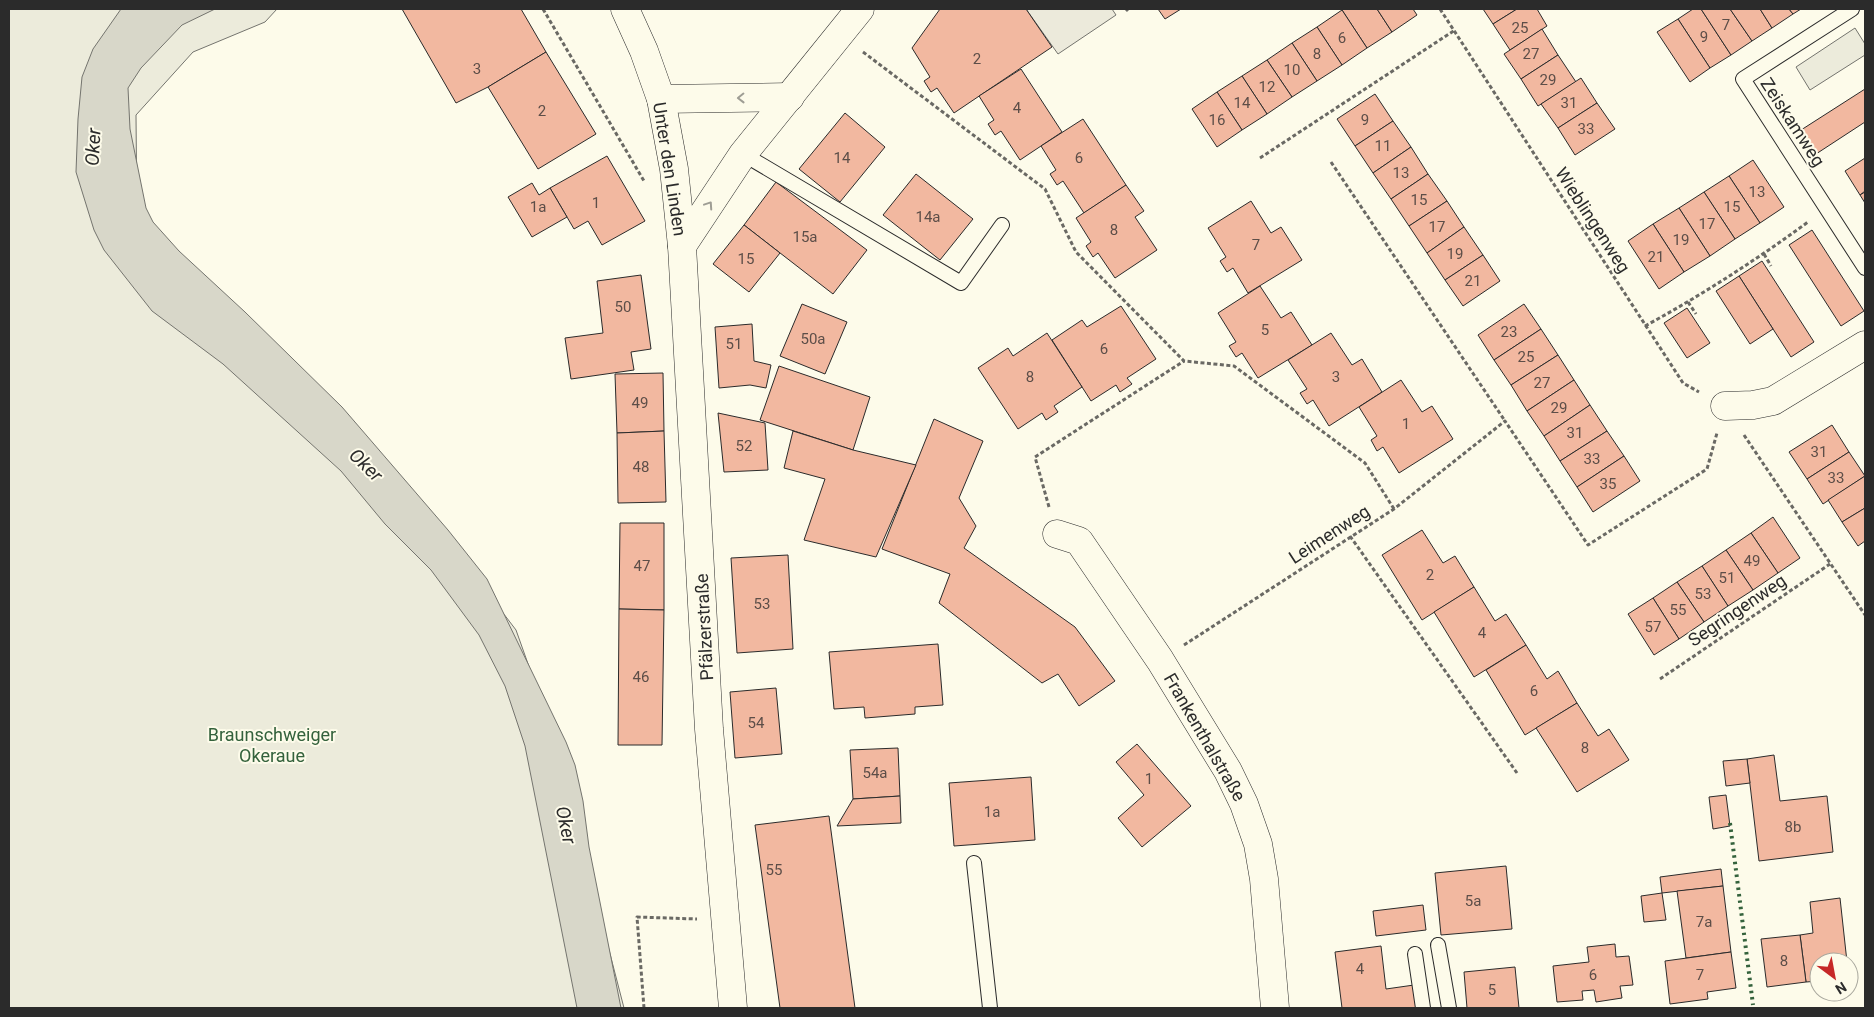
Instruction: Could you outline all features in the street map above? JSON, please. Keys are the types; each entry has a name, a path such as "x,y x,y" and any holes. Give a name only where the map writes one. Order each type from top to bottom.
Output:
{"street":[{"name":"Unter den Linden","path":"625,9 644,51 661,99 674,169 682,246"},
{"path":"682,246 743,154 860,9"},
{"path":"661,99 790,97"},
{"name":"Pfälzerstraße","path":"682,246 709,729 733,1008"},
{"path":"1725,406 1773,401 1865,345"},
{"name":"Frankenthalstraße","path":"1057,534 1079,542 1160,660 1228,771 1244,804 1258,844 1264,879 1275,1008"}],"lane":[{"name":"Zeiskamweg","path":"1852,9 1743,79 1865,268"},
{"path":"743,154 961,283 1002,225"},
{"path":"974,863 990,1008"},
{"path":"1438,945 1449,1008"},
{"path":"1415,954 1423,1008"}],"path":[{"path":"542,9 647,186"},
{"name":"Wieblingenweg","path":"1440,9 1683,383 1725,406"},
{"path":"1260,158 1455,30"},
{"path":"840,34 1045,189 1076,252 1184,361"},
{"path":"1331,162 1588,545 1706,468 1725,406"},
{"path":"1645,326 1688,302 1764,254 1827,209"},
{"path":"1764,254 1771,266"},
{"path":"1688,302 1696,314"},
{"path":"1057,534 1035,457 1184,361 1234,366 1365,463 1394,509"},
{"path":"1725,406 1865,615"},
{"name":"Leimenweg","path":"1160,660 1394,509 1505,421"},
{"path":"1350,536 1517,773"},
{"name":"Segringenweg","path":"1660,679 1830,564"},
{"path":"644,1008 637,917 726,920"}],"green space":[{"name":"Braunschweiger Okeraue","path":"9,9 277,9 265,22 193,52 136,115 137,227 388,462 516,630 554,737 624,1008 9,1008"},
{"path":"1855,28 1865,44 1865,55 1810,90 1796,67"}],"shaded area":[{"path":"1026,9 1112,9 1116,15 1058,54"}],"water":[{"name":"Oker","path":"121,9 215,9 182,25 141,68 128,88 130,129 146,208 153,222 179,251 245,312 342,407 448,530 487,579 566,742 575,765 621,1008 577,1008 525,746 505,686 479,635 431,570 385,524 341,471 223,364 152,311 104,250 94,230 76,172 78,119 82,77 93,49"}],"building":[{"path":"402,9 521,9 546,52 488,87 456,103"},
{"path":"940,9 1026,9 1052,47 954,113 937,88 931,92 924,81 930,77 912,48"},
{"path":"1158,9 1181,9 1165,19"},
{"path":"1377,9 1392,32 1367,48 1342,10"},
{"path":"1377,9 1413,9 1417,15 1392,32"},
{"path":"1483,9 1517,9 1493,24"},
{"path":"1517,9 1537,9 1547,26 1510,50 1493,24"},
{"path":"1693,9 1701,9 1731,55 1710,68 1678,19"},
{"path":"1701,9 1730,9 1752,41 1731,55"},
{"path":"1730,9 1760,9 1772,28 1752,41"},
{"path":"1760,9 1789,9 1793,14 1772,28"},
{"path":"1789,9 1801,9 1793,14"},
{"path":"1342,10 1367,48 1342,65 1317,27"},
{"path":"1678,19 1710,68 1690,82 1657,32"},
{"path":"1317,27 1342,65 1317,81 1292,43"},
{"path":"1542,29 1558,55 1521,79 1504,54"},
{"path":"1292,43 1317,81 1292,97 1267,60"},
{"path":"546,52 596,134 538,169 488,87"},
{"path":"1558,55 1576,82 1538,106 1521,79"},
{"path":"1267,60 1292,97 1267,114 1242,76"},
{"path":"1021,69 1062,132 1020,160 1001,131 995,135 988,124 994,120 979,96"},
{"path":"1242,76 1267,114 1242,130 1217,92"},
{"path":"1581,78 1597,103 1558,128 1541,104"},
{"path":"1865,89 1865,122 1816,154 1801,130"},
{"path":"1217,92 1242,130 1217,147 1192,109"},
{"path":"1375,94 1393,121 1355,146 1337,119"},
{"path":"1597,103 1615,129 1575,155 1558,128"},
{"path":"845,113 885,147 840,202 799,169"},
{"path":"1083,119 1126,185 1084,213 1063,181 1057,185 1050,174 1056,170 1041,146"},
{"path":"1393,121 1411,147 1373,173 1355,146"},
{"path":"1411,147 1428,174 1391,199 1373,173"},
{"path":"607,156 645,221 602,245 588,221 574,229 550,188"},
{"path":"1865,158 1865,191 1860,195 1845,171"},
{"path":"1753,160 1784,207 1760,223 1729,176"},
{"path":"916,174 973,219 940,260 883,215"},
{"path":"1428,174 1447,201 1409,226 1391,199"},
{"path":"1729,176 1760,223 1735,239 1704,192"},
{"path":"776,182 867,250 833,294 744,225"},
{"path":"532,183 539,195 550,188 567,217 532,237 508,197"},
{"path":"1126,185 1144,211 1135,217 1157,250 1115,278 1098,253 1093,257 1086,246 1091,242 1076,218"},
{"path":"1704,192 1735,239 1710,256 1679,208"},
{"path":"1865,192 1865,203 1860,195"},
{"path":"1251,201 1271,233 1281,227 1302,260 1248,293 1233,268 1227,272 1220,261 1226,257 1208,228"},
{"path":"1447,201 1464,227 1427,253 1409,226"},
{"path":"1679,208 1710,256 1684,272 1653,224"},
{"path":"1653,224 1684,272 1659,289 1628,241"},
{"path":"744,225 780,253 749,292 713,264"},
{"path":"1464,227 1483,255 1445,280 1427,253"},
{"path":"1812,230 1864,311 1841,326 1789,245"},
{"path":"1483,255 1500,281 1463,306 1445,280"},
{"path":"1762,261 1814,342 1791,357 1739,276"},
{"path":"641,275 651,349 631,352 634,370 571,379 565,338 603,333 597,281"},
{"path":"1739,276 1773,329 1750,344 1716,291"},
{"path":"1260,286 1281,318 1291,312 1312,345 1258,378 1242,353 1236,357 1229,346 1236,342 1218,313"},
{"path":"802,304 847,322 825,374 780,356"},
{"path":"1524,304 1541,329 1494,360 1478,335"},
{"path":"1121,306 1156,359 1127,378 1132,384 1120,392 1116,385 1091,401 1052,340 1082,320 1087,327"},
{"path":"1687,308 1710,343 1687,358 1664,323"},
{"path":"752,324 754,361 771,365 766,388 750,385 719,388 715,327"},
{"path":"1541,329 1558,355 1511,385 1494,360"},
{"path":"1047,333 1082,387 1054,406 1058,412 1046,420 1042,413 1018,429 978,368 1008,348 1013,356"},
{"path":"1331,333 1352,365 1362,359 1382,392 1329,426 1313,400 1307,404 1300,393 1307,389 1288,360"},
{"path":"1558,355 1574,380 1527,411 1511,385"},
{"path":"779,366 870,397 853,450 760,420"},
{"path":"663,373 664,431 617,433 615,374"},
{"path":"1401,380 1422,412 1432,406 1453,439 1399,473 1383,447 1377,451 1371,440 1377,436 1359,407"},
{"path":"1574,380 1590,405 1544,436 1527,411"},
{"path":"1590,405 1607,431 1560,461 1544,436"},
{"path":"718,413 765,423 768,470 724,472"},
{"path":"934,419 983,441 959,498 976,526 964,548 1075,627 1115,681 1079,706 1058,674 1042,683 939,603 950,574 882,549"},
{"path":"1832,425 1849,452 1807,479 1789,452"},
{"path":"664,431 666,502 618,503 617,433"},
{"path":"793,431 853,450 916,465 876,557 804,540 825,479 784,468"},
{"path":"1607,431 1624,456 1577,487 1560,461"},
{"path":"1849,452 1865,476 1823,504 1807,479"},
{"path":"1624,456 1640,481 1593,512 1577,487"},
{"path":"1865,476 1865,508 1842,522 1828,500"},
{"path":"1865,508 1865,541 1858,546 1842,522"},
{"path":"1773,517 1800,558 1778,573 1751,533"},
{"path":"620,523 664,523 664,610 619,609"},
{"path":"1422,530 1443,563 1455,556 1474,587 1422,620 1382,555"},
{"path":"1751,533 1778,573 1753,590 1726,550"},
{"path":"1726,550 1753,590 1728,606 1702,566"},
{"path":"788,555 793,649 737,653 731,558"},
{"path":"1702,566 1728,606 1704,622 1677,582"},
{"path":"1677,582 1704,622 1679,639 1653,598"},
{"path":"1474,587 1495,621 1506,614 1526,645 1474,677 1434,612"},
{"path":"1653,598 1679,639 1654,655 1628,614"},
{"path":"619,609 664,610 662,745 618,745"},
{"path":"938,644 943,705 915,707 915,714 865,718 864,707 834,709 829,652"},
{"path":"1526,645 1547,679 1558,671 1577,703 1525,735 1486,670"},
{"path":"776,688 782,754 735,758 730,692"},
{"path":"1577,703 1598,736 1609,729 1629,760 1577,792 1536,728"},
{"path":"1137,744 1191,806 1142,847 1118,818 1144,795 1116,762"},
{"path":"898,748 900,796 853,799 850,750"},
{"path":"1774,755 1780,801 1827,796 1833,852 1759,861 1747,759"},
{"path":"1747,759 1750,783 1726,786 1723,761"},
{"path":"1031,777 1035,840 954,846 949,783"},
{"path":"1726,795 1730,826 1713,829 1709,797"},
{"path":"900,796 901,823 837,826 853,799"},
{"path":"829,816 855,1008 780,1008 755,825"},
{"path":"1506,866 1512,929 1441,935 1435,873"},
{"path":"1721,869 1723,886 1662,893 1660,877"},
{"path":"1723,886 1731,952 1686,958 1677,891"},
{"path":"1662,893 1666,920 1644,922 1641,896"},
{"path":"1840,898 1846,952 1809,952 1809,982 1806,982 1800,935 1813,933 1810,902"},
{"path":"1423,905 1426,930 1376,936 1373,911"},
{"path":"1800,935 1806,982 1767,987 1761,939"},
{"path":"1615,944 1616,957 1629,956 1633,985 1620,986 1622,998 1596,1002 1594,990 1582,991 1583,1000 1557,1002 1553,966 1589,962 1587,947"},
{"path":"1381,946 1386,989 1414,985 1416,1008 1342,1008 1335,952"},
{"path":"1731,952 1736,988 1707,992 1708,999 1670,1004 1665,961"},
{"path":"1515,967 1519,1008 1467,1008 1464,972"}],"hedge":[{"path":"1730,823 1753,1005"}]}
